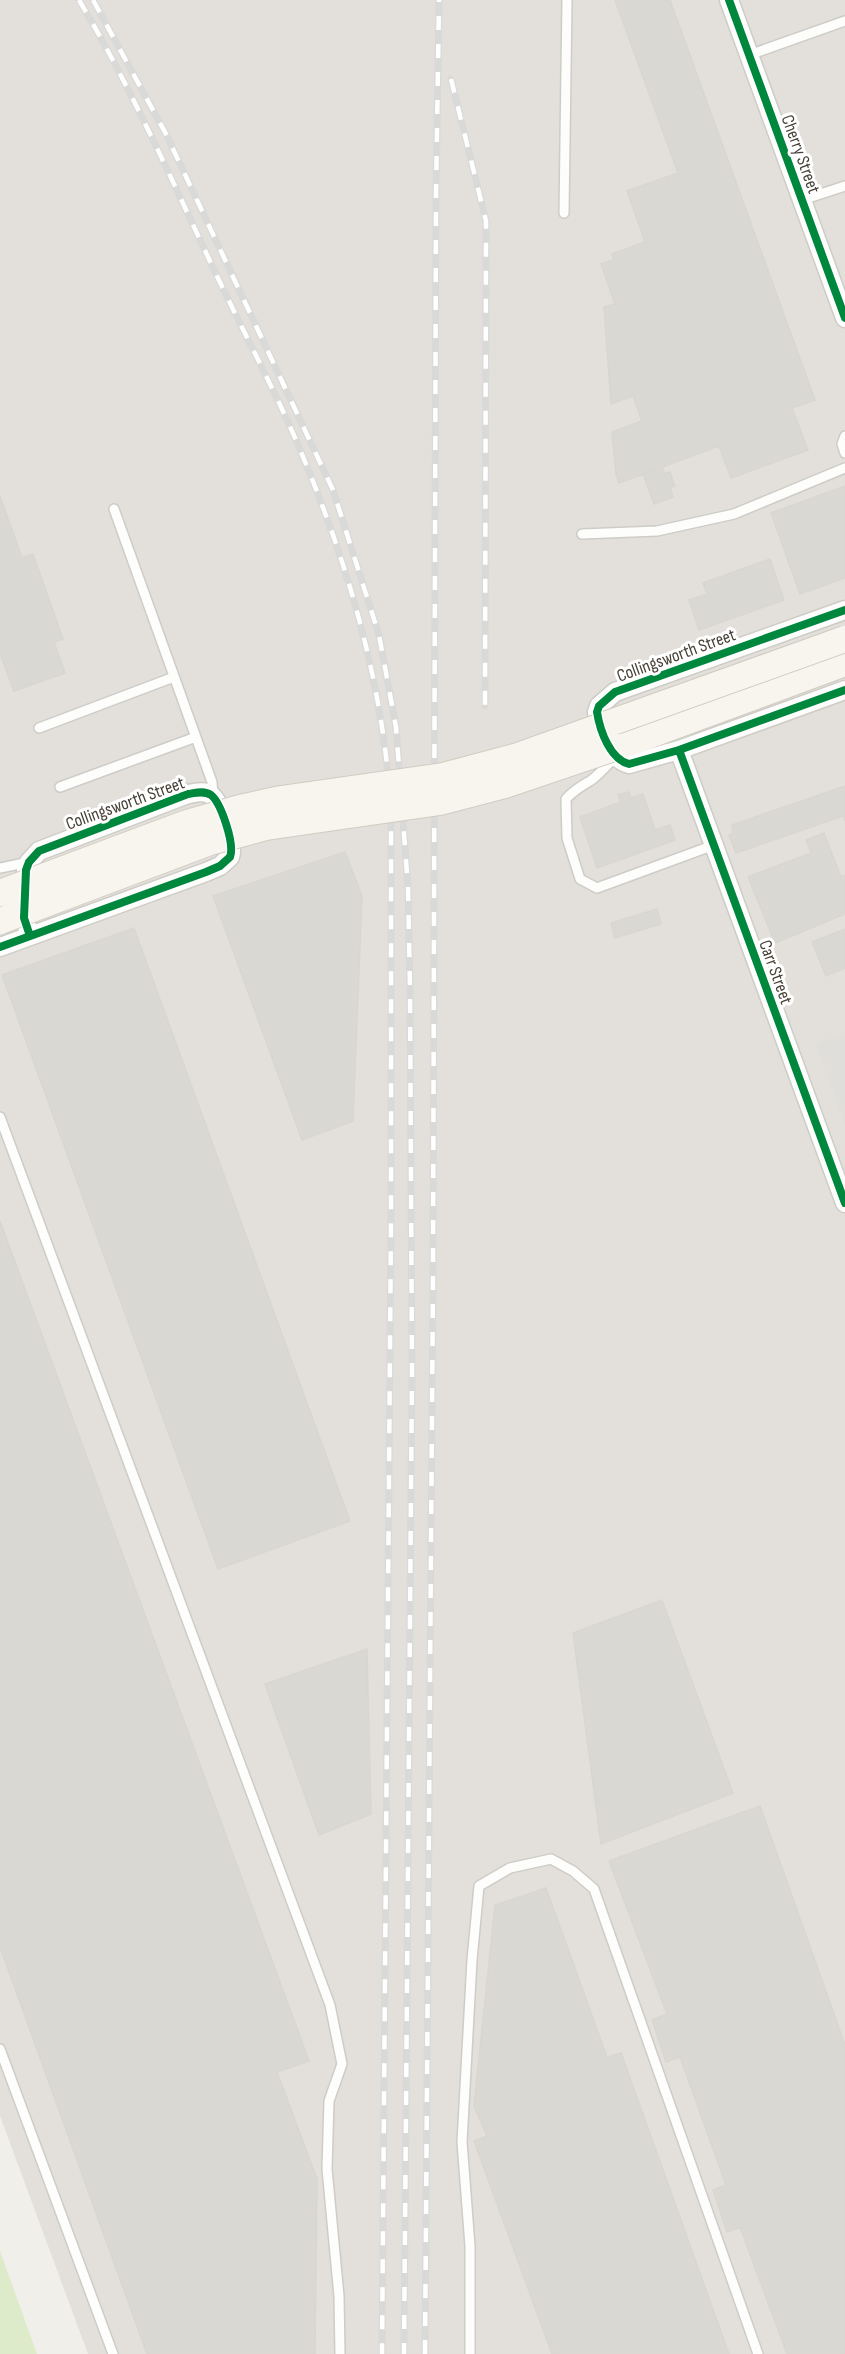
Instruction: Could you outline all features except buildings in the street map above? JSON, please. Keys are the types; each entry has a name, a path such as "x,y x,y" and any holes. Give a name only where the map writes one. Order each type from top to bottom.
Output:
{"main road":[{"path":"0,893 187,823 240,808 281,799 443,776 518,756 845,639"},
{"path":"0,921 210,842 266,827 440,802 505,785 637,740 845,663"}],"street":[{"name":"Cherry Street","path":"729,0 845,318"},
{"name":"Collingsworth Street","path":"615,757 597,712 599,706 615,692 845,610"},
{"path":"615,757 629,764 679,750 845,690"},
{"name":"Carr Street","path":"679,750 845,1203"},
{"name":"Collingsworth Street","path":"0,947 220,866 230,857 231,842 213,796 206,793 188,794 46,848 33,856 29,862"},
{"path":"29,862 24,918 30,936"}],"lane":[{"path":"564,213 567,0"},
{"path":"749,55 845,21"},
{"path":"802,200 845,186"},
{"path":"845,436 842,444 845,453"},
{"path":"582,534 657,531 734,514 845,468"},
{"path":"114,509 212,782 213,796"},
{"path":"39,728 174,676"},
{"path":"60,787 196,737"},
{"path":"615,757 589,781 576,787 566,799 567,838 580,879 597,888 714,845"},
{"path":"0,868 29,862"},
{"path":"0,1117 330,2005 342,2064 329,2101 327,2169 339,2296 340,2354"},
{"path":"470,2354 471,2246 462,2142 472,1960 479,1886 510,1868 551,1859 573,1871 594,1889 758,2354"},
{"path":"0,2049 113,2354"}],"shaded area":[{"path":"0,0 845,0 845,2354 88,2354 0,2116"},
{"path":"845,1033 845,1125 816,1044"}],"green space":[{"path":"0,2251 37,2354 0,2354"}],"railway":[{"path":"79,0 151,136 296,440 346,575 380,712 391,808 391,1219 382,2354"},
{"path":"93,0 166,134 333,490 379,635 396,727 408,887 412,1370 404,2354"},
{"path":"425,2354 433,1278 436,194 439,0"},
{"path":"451,79 486,221 485,706"}],"cycle path":[{"path":"729,0 845,318"},
{"path":"845,610 615,692 599,706 597,712 603,735 611,750 622,761 629,764 679,750 845,690"},
{"path":"679,750 845,1203"},
{"path":"0,947 206,872 220,866 230,857 231,843 215,799 211,795 200,792 188,794 39,851 29,862 26,870 24,918 30,936"}]}
